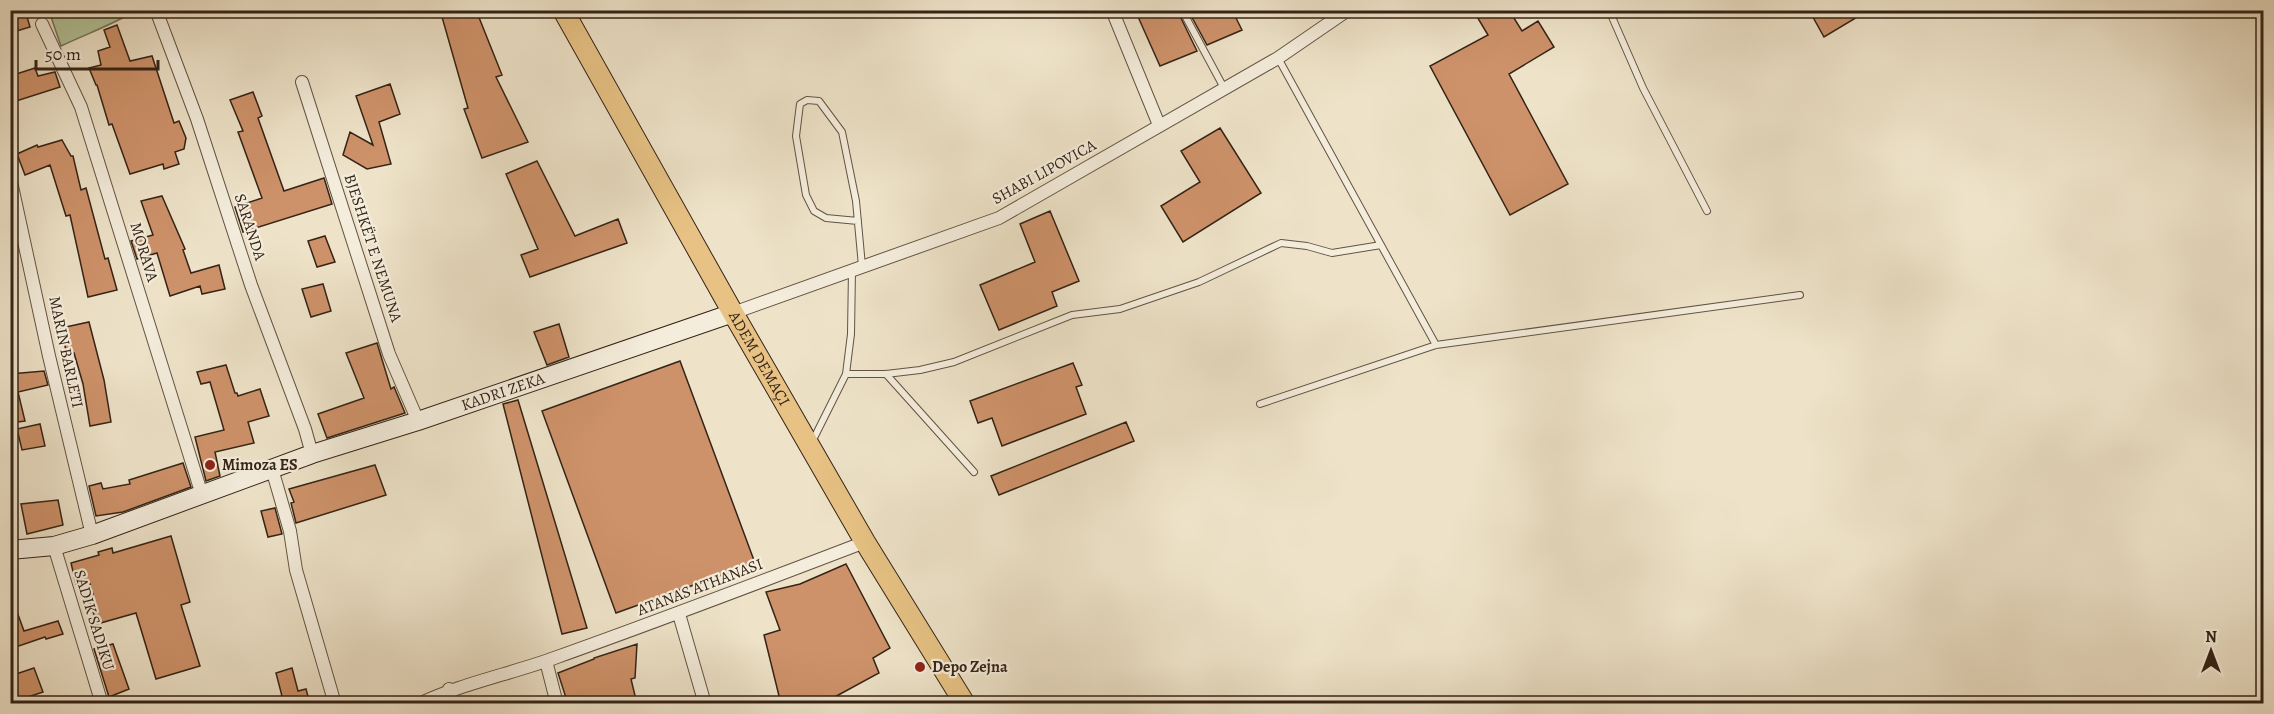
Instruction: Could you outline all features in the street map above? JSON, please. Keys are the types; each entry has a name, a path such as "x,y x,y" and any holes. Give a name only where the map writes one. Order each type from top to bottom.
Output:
{"main road":[{"name":"ADEM DEMAÇI","path":"563,10 865,542 965,704"}],"street":[{"name":"SARANDA","path":"156,10 197,119 251,285 305,429 312,454"},
{"path":"1112,10 1159,125"},
{"name":"SHABI LIPOVICA","path":"733,313 999,218 1278,58 1341,12"},
{"name":"MORAVA","path":"42,24 81,107 202,495"},
{"name":"BJESHKËT E NEMUNA","path":"302,82 389,354 418,422"},
{"name":"MARIN BARLETI","path":"10,177 49,356 92,535"},
{"name":"KADRI ZEKA","path":"10,550 54,546 92,535 312,454 418,422 733,313"},
{"path":"272,469 290,531 296,570 335,704"},
{"name":"ATANAS ATHANASI","path":"419,704 449,690 546,661 679,614 865,542"},
{"name":"SADIK SADIKU","path":"54,546 102,704"},
{"path":"679,614 705,704"},
{"path":"546,661 557,704"},
{"path":"449,690 452,704"}],"lane":[{"path":"1182,10 1224,88"},
{"path":"1609,10 1643,88 1707,211"},
{"path":"1278,58 1436,345"},
{"path":"810,446 846,374 857,268 858,221 842,132 819,100 807,100 800,104 796,136 806,195 814,211 825,218 858,221"},
{"path":"846,374 886,374 920,370 954,362 1072,315 1120,309 1199,282 1281,243 1307,246 1332,253 1381,245"},
{"path":"1260,404 1436,345 1800,295"},
{"path":"886,374 974,472"}],"green space":[{"path":"49,10 135,11 61,46"}],"building":[{"path":"10,10 25,10 30,27 10,33"},
{"path":"461,10 476,10 502,75 496,77 528,142 482,158 464,109 468,108 442,17"},
{"path":"1135,10 1177,10 1197,51 1160,66"},
{"path":"1188,10 1232,10 1242,30 1207,45"},
{"path":"1473,10 1509,10 1522,31 1538,21 1554,47 1509,74 1568,184 1510,215 1430,66 1488,35"},
{"path":"1809,10 1869,10 1824,37"},
{"path":"117,25 130,61 152,56 174,123 179,121 186,138 184,149 175,152 179,164 164,169 163,164 130,174 112,124 109,125 97,85 89,68 101,65 98,51 110,47 104,30"},
{"path":"35,68 38,76 55,72 60,87 10,103 10,76"},
{"path":"390,84 400,114 379,122 391,164 367,169 343,155 350,132 373,145 356,96"},
{"path":"253,92 262,116 258,118 284,191 324,178 332,204 243,232 235,207 262,198 238,132 243,131 230,100"},
{"path":"1220,128 1261,193 1183,242 1161,206 1200,182 1181,151"},
{"path":"62,140 73,156 81,190 86,188 105,259 108,258 117,290 88,297 70,215 66,216 50,165 25,175 17,154 37,145 38,147"},
{"path":"537,161 575,236 618,219 627,243 530,277 521,255 538,249 506,174"},
{"path":"162,196 185,249 183,250 191,273 219,265 225,289 202,294 200,286 170,296 157,253 137,259 131,241 153,235 141,201"},
{"path":"1050,211 1079,281 1052,292 1057,306 999,330 980,285 1035,262 1020,224"},
{"path":"325,236 335,262 317,267 308,241"},
{"path":"323,284 331,311 311,317 302,289"},
{"path":"89,322 104,380 111,422 90,426 83,384 74,353 67,355 61,328"},
{"path":"559,324 569,357 547,365 534,332"},
{"path":"377,343 391,389 394,387 405,413 327,438 318,414 364,398 346,353"},
{"path":"680,361 755,563 616,613 542,411"},
{"path":"1073,363 1082,385 1076,387 1086,414 1002,446 992,418 978,423 970,401"},
{"path":"226,365 235,393 238,396 260,389 269,416 248,422 254,443 215,452 220,476 206,481 195,437 224,430 210,382 201,384 197,372"},
{"path":"44,371 48,385 18,392 25,421 10,423 10,374"},
{"path":"518,400 587,628 562,634 503,404"},
{"path":"1126,422 1134,441 999,495 991,476"},
{"path":"40,424 45,446 22,450 17,429"},
{"path":"183,463 191,487 123,512 96,516 89,486 101,483 103,489 130,484 129,480"},
{"path":"375,465 386,495 296,523 291,503 294,502 289,489"},
{"path":"58,500 63,525 27,534 21,504"},
{"path":"275,508 282,534 268,537 261,511"},
{"path":"171,536 190,602 181,605 200,666 156,679 136,613 97,624 88,596 93,594 89,581 76,584 71,563 99,555 98,552 112,548 113,553"},
{"path":"846,564 890,648 873,658 879,673 831,699 832,704 781,704 764,635 780,630 766,592 800,584"},
{"path":"10,598 12,598 24,631 58,621 63,634 46,639 45,637 10,649"},
{"path":"113,644 129,689 109,697 94,649"},
{"path":"637,644 635,678 631,679 637,704 568,704 558,673"},
{"path":"34,668 43,692 10,703 10,676"},
{"path":"292,668 298,691 306,689 310,704 269,704 269,700 282,696 276,673"}],"place":[{"name":"Mimoza ES","path":"210,465"},
{"name":"Depo Zejna","path":"920,667"}]}
